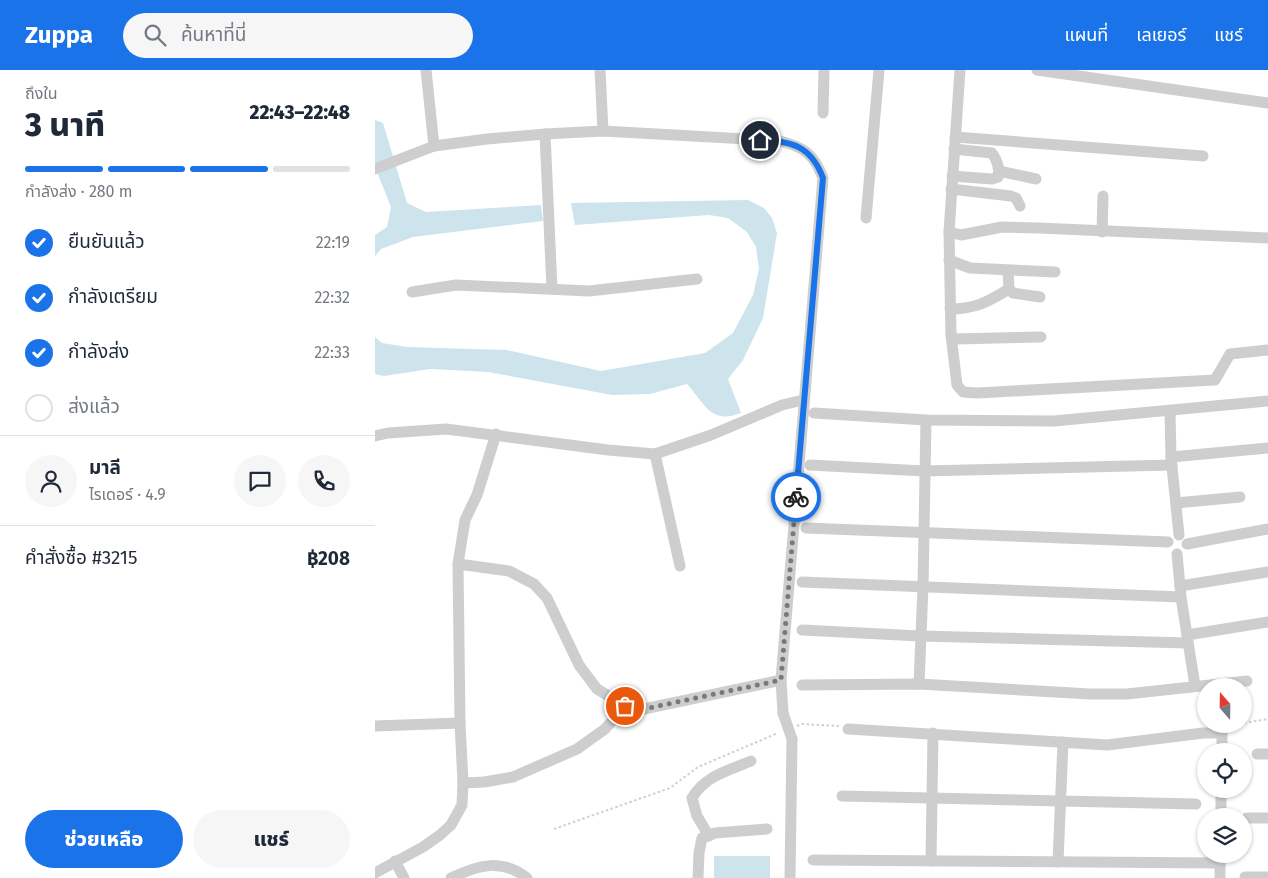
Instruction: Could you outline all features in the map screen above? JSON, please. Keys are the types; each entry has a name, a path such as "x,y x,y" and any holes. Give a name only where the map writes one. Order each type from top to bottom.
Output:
{"street":[{"path":"426,70 435,146"},
{"path":"600,70 603,131"},
{"path":"823,113 825,70"},
{"path":"866,218 879,70"},
{"path":"960,70 951,189 949,260 951,335 957,385 963,392 977,393 1215,380 1230,354 1268,350"},
{"path":"1037,70 1268,103"},
{"path":"375,169 435,146 487,139 603,131 780,141 802,148 818,164 823,178 781,680 783,713 793,733 790,878"},
{"path":"545,134 552,289"},
{"path":"955,137 1203,156"},
{"path":"952,176 992,179 998,177 999,171 996,158 992,153 954,149"},
{"path":"999,171 1036,180"},
{"path":"951,189 1011,196 1016,198 1020,206"},
{"path":"1102,232 1103,196"},
{"path":"949,232 961,235 1002,228 1268,238"},
{"path":"949,260 970,268 1055,272"},
{"path":"1008,271 1009,289 1013,293 1039,297"},
{"path":"412,292 456,285 589,290 697,279"},
{"path":"950,309 967,309 977,306 1009,289"},
{"path":"951,335 955,339 1041,337"},
{"path":"375,436 388,433 445,429 497,434 608,450 655,454 711,435 782,405 803,400"},
{"path":"815,413 926,420 1054,421 1170,412 1268,401"},
{"path":"1170,412 1172,461 1179,535"},
{"path":"919,684 926,420"},
{"path":"375,873 399,869 451,825 461,805 463,783 460,723 458,564 465,520 477,495 497,434"},
{"path":"810,465 924,471 1172,461 1268,448"},
{"path":"655,454 680,566"},
{"path":"1176,503 1240,497"},
{"path":"806,528 1168,542"},
{"path":"1187,544 1268,529"},
{"path":"1179,535 1185,538 1187,544 1183,553 1177,554 1170,551 1167,545 1168,542 1172,536 1179,535"},
{"path":"802,685 919,684 1090,694 1127,694 1195,686 1187,639 1177,554"},
{"path":"458,564 509,571 534,584 547,598 579,665 597,689 625,706 644,709 781,680"},
{"path":"802,582 1181,592 1268,572"},
{"path":"802,630 920,636 1187,639 1268,622"},
{"path":"463,783 484,782 513,777 577,750 605,729 625,706"},
{"path":"375,726 460,723"},
{"path":"847,728 1107,745 1222,732 1222,743"},
{"path":"931,861 933,733"},
{"path":"1058,862 1063,742"},
{"path":"709,836 697,816 692,798 699,787 715,776 751,761"},
{"path":"842,796 1196,804"},
{"path":"1252,818 1268,818"},
{"path":"699,878 699,853 703,838 715,833 767,829"},
{"path":"813,860 1058,862 1197,859"},
{"path":"1220,863 1220,878"},
{"path":"451,878 475,867 489,865 508,867 527,878"},
{"path":"1245,877 1268,877"}],"path":[{"path":"1253,722 1268,720"},
{"path":"793,733 802,724 847,728"},
{"path":"554,829 670,788 697,767 783,731"}],"water":[{"path":"375,120 383,123 407,203 426,212 541,205 543,221 413,237 381,249 375,256 375,235 387,227 391,207 375,167"},
{"path":"748,200 764,208 772,218 777,233 763,318 743,360 728,379 741,413 731,416 715,414 704,405 687,384 650,394 612,395 488,372 430,369 384,376 375,374 375,337 382,343 407,347 507,350 601,371 705,353 733,333 753,295 759,269 756,247 747,232 728,218 709,215 575,225 571,203"},
{"path":"714,856 770,856 770,878 714,878"}],"way so far":[{"path":"625,706 644,709 781,680 796,497"}],"route":[{"path":"760,140 780,141 802,148 818,164 823,178 796,497"}]}
